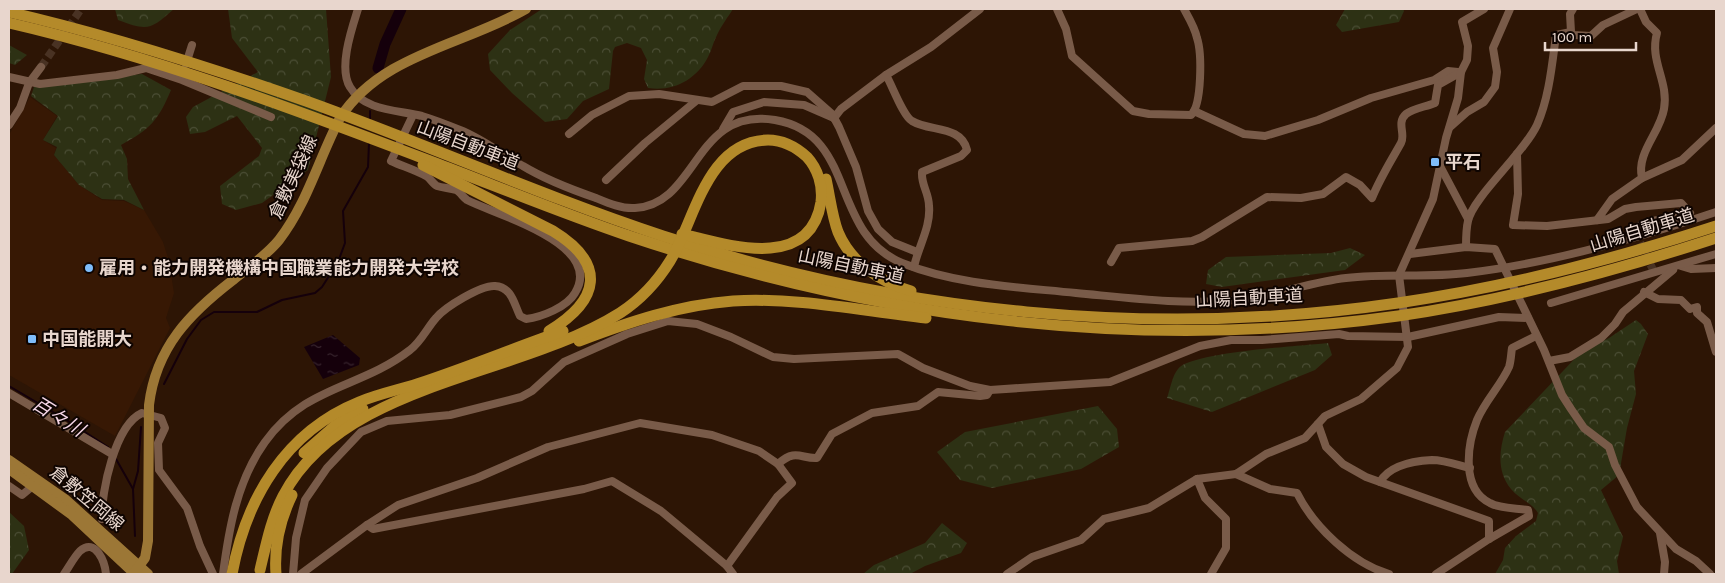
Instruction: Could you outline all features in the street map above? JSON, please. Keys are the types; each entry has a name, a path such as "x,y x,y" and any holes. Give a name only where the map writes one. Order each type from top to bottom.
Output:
{"highway":[{"name":"山陽自動車道","path":"9,12 169,55 307,102 437,162 585,220 667,238 809,276 899,295 961,305 1115,318 1267,316 1326,312 1406,302 1537,277 1600,262 1716,226"},
{"path":"9,23 166,66 294,110 382,143 396,153 437,162 552,231 570,243 586,262 589,285 581,306 562,323 521,351"},
{"path":"260,572 269,533 282,498 302,466 326,444 357,421 596,318 635,293 662,261 694,192 713,162 735,143 762,134 778,135 793,140 806,148 817,159 826,180 839,232 847,248 864,267 899,287 961,305"},
{"path":"232,574 242,534 255,500 271,471 292,446 317,426 344,409 372,397 521,351 610,318 648,290 674,255 712,174 725,159 740,148 757,141 775,141 800,151 813,165 820,181 821,200 812,225 799,238 782,246 760,249 688,244 667,238"},
{"name":"山陽自動車道","path":"437,162 565,201 667,238"},
{"name":"山陽自動車道","path":"688,244 759,276 880,303 957,316 1050,325 1162,330 1323,324 1398,316 1605,274 1716,238"},
{"path":"521,351 570,344 659,313 733,301 787,301 939,320 1050,325"},
{"path":"260,572 261,547 267,518 283,483 297,462 314,443 336,425 359,411 417,384"},
{"path":"276,574 277,545 284,513 300,479 326,444"}],"main road":[{"name":"倉敷美袋線","path":"136,572 146,554 148,541 149,414 154,381 179,330 203,304 266,254 278,241 296,215 340,118 357,95 394,67 493,26 526,9"},
{"name":"倉敷笠岡線","path":"9,460 66,499 136,572"},
{"name":"倉敷笠岡線","path":"9,468 72,515 136,572"},
{"path":"136,572 148,574"}],"street":[{"path":"358,9 348,41 346,72 350,87 370,105 413,114 443,123 480,138 522,165 562,186 613,204 634,208 658,203 669,196 702,151 723,129 733,112 764,102 804,105 834,118"},
{"path":"834,118 841,109 886,75 937,43 980,9"},
{"path":"1057,9 1066,30 1072,56 1133,111 1149,114 1190,115 1194,111 1199,84 1198,38 1184,9"},
{"path":"1007,574 1032,557 1081,540 1104,519 1150,508 1197,479 1236,474 1266,454 1305,438 1325,416 1361,399 1397,368 1406,354 1408,335 1400,278 1433,199 1449,128 1458,98 1461,72 1467,60 1468,46 1462,22 1484,9"},
{"path":"1449,128 1467,112 1484,102 1495,87 1497,72 1493,48 1510,9"},
{"path":"1571,32 1570,14 1573,9"},
{"path":"1466,248 1468,219 1480,200 1517,154 1537,125 1551,72 1556,35 1571,32 1573,35 1591,36 1603,25 1639,9 1646,22 1657,33 1654,55 1666,94 1660,125 1643,159 1642,178"},
{"path":"182,80 192,45"},
{"path":"9,125 20,108 28,83 40,67"},
{"path":"9,78 28,83 117,75 146,68 182,80 271,117"},
{"path":"1194,111 1244,134 1265,136 1318,120 1371,98 1434,80 1448,72 1461,72"},
{"path":"1111,262 1119,248 1197,239 1267,197 1301,198 1323,194 1346,177 1360,185 1372,198 1381,175 1402,142 1401,121 1405,115 1415,109 1435,103 1438,85 1461,72"},
{"path":"886,75 900,105 912,121 955,134 965,141 967,150 961,156 922,172 921,182 930,206 928,224 917,252 914,267"},
{"path":"569,134 592,115 629,96 659,94 712,102 743,86 781,86 812,94 834,118 850,150 868,211 878,229 892,242 917,252"},
{"path":"606,180 645,143 696,101"},
{"path":"223,574 231,524 246,474 266,440 302,405 321,394 374,373 412,349 441,312 480,290 495,286 507,291 512,295 520,316 526,319 562,306 576,292 581,278 580,271 574,258 561,245 504,214 465,198 458,191 436,185 427,177 391,160 413,114"},
{"path":"723,129 748,120 765,118 782,121 810,135 830,157 841,179 849,208 866,238 883,254 914,267 999,287 1175,303 1242,300 1307,284 1348,277 1400,278 1471,273 1557,258 1639,237 1716,212"},
{"path":"1597,220 1612,199 1642,178 1682,160 1716,128"},
{"path":"1517,154 1518,194 1513,226 1547,226 1608,220 1625,209 1664,204 1681,203 1690,211 1690,213 1678,218 1655,221 1638,226 1634,230"},
{"path":"1440,166 1468,219"},
{"path":"1410,254 1466,248 1495,249 1528,315 1566,402 1584,428 1609,447 1615,465 1629,494 1660,534 1676,549 1696,561 1710,574"},
{"path":"1552,303 1716,254"},
{"path":"1679,266 1691,269 1716,268"},
{"path":"1549,361 1570,357 1601,338 1616,324 1623,312 1644,292 1679,266"},
{"path":"1644,292 1658,299 1681,300 1690,309 1697,307 1697,313 1707,322 1716,352"},
{"path":"293,574 296,538 306,500 327,468 361,432 387,421 450,415 521,397 532,391 564,362 627,334 668,321 697,324 731,337 773,357 794,359 898,354 923,368 970,386 990,390 1110,382 1200,346 1231,340 1262,340 1339,334 1348,336 1408,335 1499,317 1528,315"},
{"path":"1436,574 1489,539 1529,516 1528,510 1491,504 1481,497 1470,480 1470,468 1471,443 1478,420 1509,366 1512,348 1536,336"},
{"path":"778,464 787,457 801,454 817,458 829,436 872,413 918,406 938,392 980,396 987,395 990,390"},
{"path":"9,393 112,454"},
{"path":"102,519 102,494 112,454 136,416 142,413 161,418 165,424 158,443 159,470 187,508 200,546 214,574"},
{"path":"302,574 366,525 398,505 477,478 548,447 640,423 712,435 759,451 778,464 792,483 777,497 727,566"},
{"path":"1318,424 1326,448 1343,464 1366,477 1489,521 1489,539"},
{"path":"1380,482 1385,473 1392,468 1432,460 1470,468"},
{"path":"1236,474 1270,489 1297,493 1305,508 1336,541 1378,571 1389,574"},
{"path":"1197,479 1205,498 1226,519 1226,548 1211,574"},
{"path":"366,525 373,529 536,499 612,481 661,511 734,574"},
{"path":"9,486 22,495 34,485"},
{"path":"1660,534 1665,562 1664,574"},
{"path":"64,574 80,551 90,548 95,549 103,557 106,574"}],"shaded area":[{"name":"雇用・能力開発機構中国職業能力開発大学校","path":"30,97 57,116 43,140 56,148 54,155 79,185 102,200 124,201 144,210 163,242 169,261 174,293 166,318 170,328 115,436 9,375 9,135"}],"green space":[{"path":"115,9 174,9 154,25 143,27 118,20"},
{"path":"228,9 326,9 331,77 308,170 262,203 236,210 222,204 220,186 259,156 262,148 237,116 205,132 190,134 186,117 193,107 258,72 232,38"},
{"path":"542,9 733,9 714,40 703,65 683,83 666,88 648,88 644,79 647,60 641,48 627,43 615,47 613,51 609,89 583,101 567,119 545,122 512,93 490,70 488,54 510,30"},
{"path":"1345,9 1403,9 1404,11 1399,22 1342,32 1336,25"},
{"path":"9,45 27,55 15,65 9,63"},
{"path":"142,74 171,90 162,109 152,123 121,145 127,159 128,179 144,210 124,200 102,199 79,185 54,155 57,147 43,140 58,116 31,96 35,84"},
{"path":"1350,248 1365,255 1345,270 1222,287 1206,284 1208,270 1226,257 1331,253"},
{"path":"1636,320 1648,334 1634,371 1636,394 1627,428 1619,475 1601,490 1623,537 1617,561 1619,574 1495,574 1503,560 1505,548 1516,536 1536,521 1538,513 1511,489 1503,476 1500,461 1505,432 1583,350 1609,338"},
{"path":"1328,343 1332,355 1315,370 1212,412 1167,398 1176,372 1187,363 1224,354"},
{"path":"1098,406 1117,429 1119,447 1081,469 992,488 960,480 937,452 965,432"},
{"path":"9,512 24,526 29,550 12,574 9,574"},
{"path":"942,523 967,543 961,553 925,566 910,574 863,574 874,565 925,543"}],"water":[{"path":"333,335 360,358 359,365 323,379 304,347"}],"waterway":[{"path":"378,68 385,44 401,9"},
{"path":"370,111 370,121"},
{"path":"164,384 187,339 201,320 214,312 257,312 282,300 315,293 322,287 338,262 345,243 343,211 368,167 369,143"},
{"name":"百々川","path":"9,386 108,447"},
{"path":"135,536 133,489 138,471 141,427"},
{"name":"百々川","path":"116,459 133,489"}],"tunnel":[{"path":"41,67 81,9"},
{"path":"1635,232 1655,274"}],"place":[{"name":"平石","path":"1435,162"},
{"name":"雇用・能力開発機構中国職業能力開発大学校","path":"89,268"},
{"name":"中国能開大","path":"32,339"}]}
